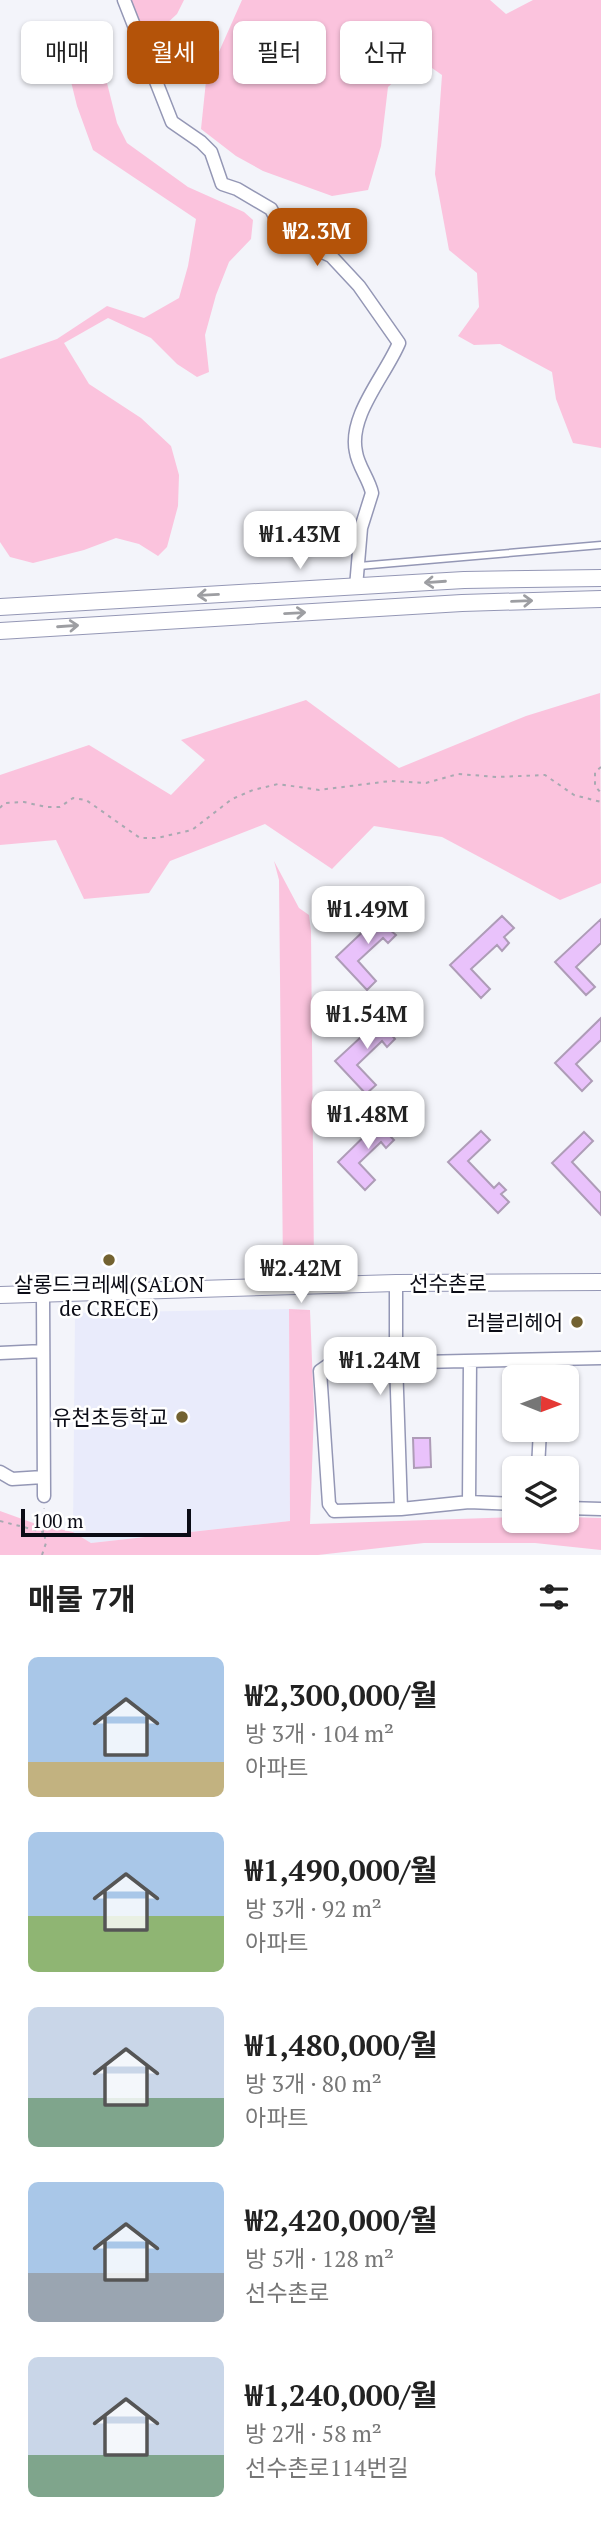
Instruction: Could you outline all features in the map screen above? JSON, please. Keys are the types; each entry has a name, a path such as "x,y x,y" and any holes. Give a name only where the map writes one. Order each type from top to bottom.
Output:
{"street":[{"path":"124,0 172,122 211,152 222,184 237,189 271,209 284,234 331,256 359,286 399,343 390,365 365,405 355,428 356,454 372,493 360,528 356,587"},
{"path":"0,607 464,580 601,578"},
{"path":"0,631 462,603 601,599"},
{"name":"선수촌로","path":"0,1295 396,1283 601,1282"},
{"path":"396,1283 401,1510"},
{"path":"43,1294 44,1496"},
{"path":"0,1353 43,1351"},
{"path":"502,1503 470,1502 401,1510 334,1511 329,1504 320,1371 330,1364 601,1357"},
{"path":"542,1360 542,1365"},
{"path":"470,1361 470,1502"},
{"path":"0,1472 12,1479 43,1477"},
{"path":"579,1508 601,1509"}],"lane":[{"path":"359,566 601,545"}],"path":[{"path":"601,767 595,772 594,786 601,793"},
{"path":"0,808 4,803 24,802 60,807 73,798 86,800 140,838 157,838 191,830 232,799 278,784 319,790 390,781 426,783 458,774 497,777 545,775 574,795 601,802"},
{"path":"43,1555 46,1543 44,1519"},
{"path":"0,1521 44,1532"}],"shaded area":[{"path":"127,0 184,0 177,14 169,21 132,21"},
{"path":"242,0 490,0 506,14 533,0 601,0 601,448 573,443 556,399 552,372 500,344 474,345 458,336 479,307 477,273 449,250 435,174 442,75 432,68 432,21 340,21 340,84 391,84 388,87 381,146 368,190 332,196 263,171 236,156 201,129 206,84 219,84 219,52"},
{"path":"72,84 107,84 117,123 127,143 188,187 244,212 253,220 251,239 229,262 216,295 205,335 209,372 197,377 177,364 151,338 108,318 64,343 89,384 141,418 171,446 179,475 178,506 167,547 158,556 139,544 116,538 84,550 33,563 10,557 0,542 0,359 57,339 107,306 144,318 179,298 196,219 93,150"},
{"path":"600,693 601,883 560,900 442,837 374,826 332,869 265,824 170,861 149,893 84,899 56,840 0,845 0,775 89,745 171,795 205,760 181,740 306,700 399,768 526,716"},
{"path":"274,861 299,908 309,915 311,931 314,1269 283,1269 279,880"},
{"name":"유천초등학교","path":"289,1309 290,1521 91,1543 73,1532 75,1313"},
{"path":"289,1309 310,1310 314,1411 310,1524 502,1517 502,1533 579,1533 579,1517 601,1518 601,1550 535,1543 424,1543 318,1555 0,1555 0,1511 36,1524 73,1532 91,1543 290,1521"}],"building":[{"path":"388,908 400,920 390,930 396,935 388,943 383,938 358,961 376,981 367,990 336,957"},
{"path":"502,916 514,928 504,937 509,943 502,951 497,945 471,969 490,989 481,998 450,965"},
{"path":"601,919 601,943 576,967 595,987 586,995 555,962"},
{"path":"388,1012 399,1024 390,1033 395,1039 387,1047 382,1041 357,1065 376,1085 366,1094 335,1061"},
{"path":"601,1018 601,1040 576,1064 592,1081 582,1091 555,1063"},
{"path":"387,1114 398,1125 389,1135 394,1140 386,1148 381,1142 359,1163 375,1180 365,1190 338,1162"},
{"path":"481,1131 490,1140 468,1161 494,1188 499,1183 506,1190 501,1194 509,1202 498,1213 448,1162"},
{"path":"584,1132 593,1141 572,1162 601,1193 601,1215 552,1163"},
{"path":"413,1438 430,1438 431,1467 414,1468"}],"place":[{"name":"살롱드크레쎄(SALON de CRECE)","path":"109,1260"},
{"name":"러블리헤어","path":"577,1322"},
{"name":"유천초등학교","path":"182,1417"}]}
